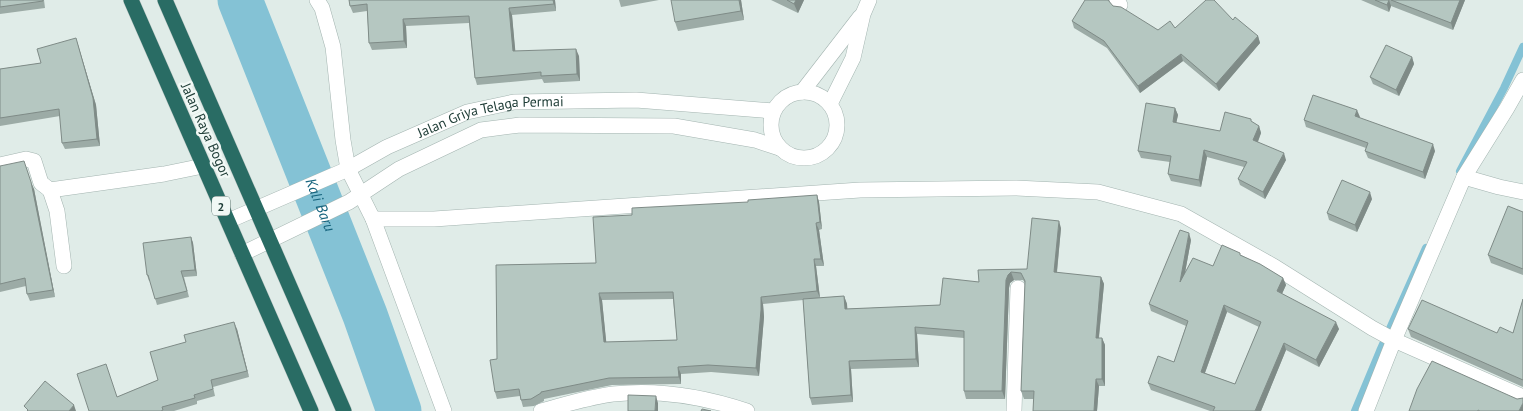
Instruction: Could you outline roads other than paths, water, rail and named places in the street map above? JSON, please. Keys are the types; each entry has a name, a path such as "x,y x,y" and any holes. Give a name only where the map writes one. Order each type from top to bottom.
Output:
{"highway":[{"name":"Jalan Raya Bogor","path":"131,0 311,411"},
{"name":"Jalan Raya Bogor","path":"165,0 344,411"}],"street":[{"path":"317,0 322,8 333,47 343,140 355,198 374,219 444,411"},
{"path":"779,148 772,136 770,124 774,111 780,101 791,94 802,92 813,93 822,97 830,104 853,58 863,14 869,0"},
{"path":"802,92 863,14"},
{"path":"1366,411 1392,338 1464,177 1508,108 1523,80"},
{"name":"Jalan Griya Telaga Permai","path":"228,221 348,169 387,146 467,112 514,102 636,100 774,111"},
{"name":"Jalan Griya Telaga Permai","path":"242,254 355,198 398,169 481,130 520,125 674,126 755,140 779,148 789,155 802,159 815,157 826,151 834,140 838,128 836,115 830,104"},
{"path":"387,146 398,169"},
{"path":"0,165 26,160 34,161 41,183 50,190 57,211 64,266"},
{"path":"50,190 164,174 203,166"},
{"path":"1464,177 1523,192"},
{"path":"374,219 434,219 860,190 1016,188 1098,192 1181,214 1275,267 1372,328 1523,397"},
{"path":"1013,411 1018,288"},
{"path":"541,411 612,394 660,394 692,398 746,411"}],"waterway":[{"name":"Kali Baru","path":"240,0 365,315 399,411"},
{"path":"1460,171 1504,88 1523,47"},
{"path":"1355,411 1426,248"}]}
